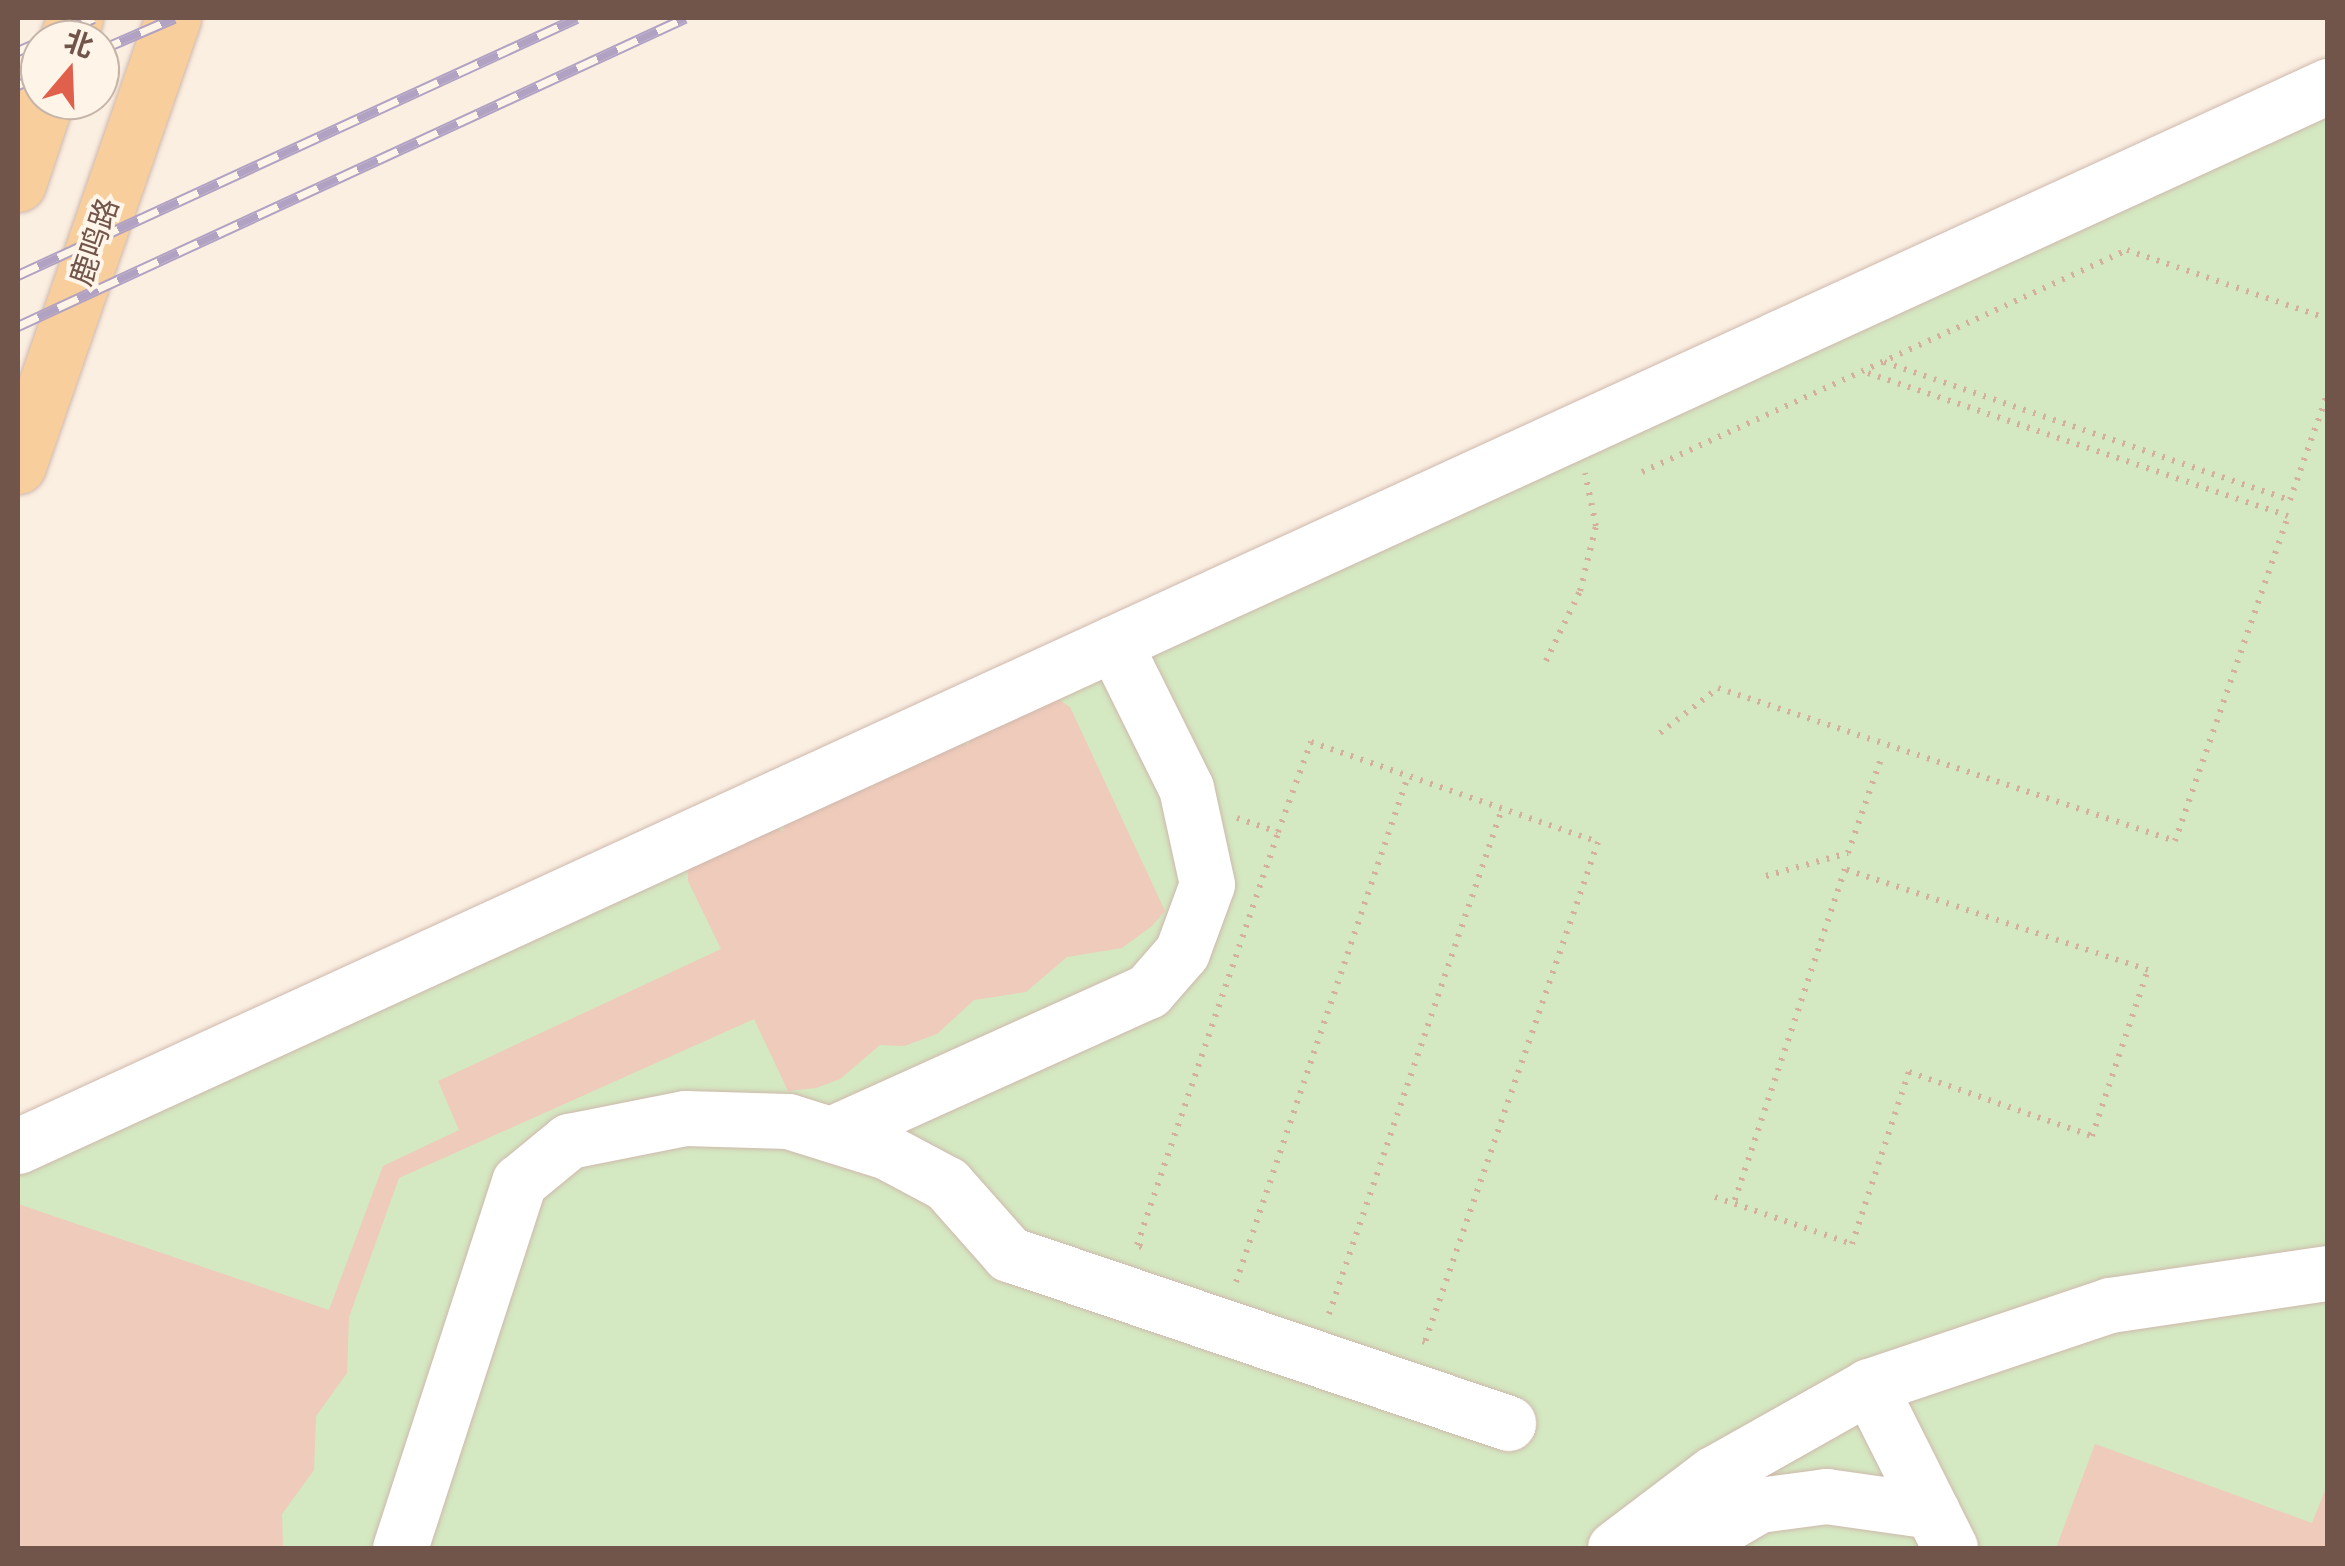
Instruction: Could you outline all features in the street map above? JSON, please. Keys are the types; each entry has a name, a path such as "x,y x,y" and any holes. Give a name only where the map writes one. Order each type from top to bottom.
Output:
{"main road":[{"name":"鹿鸣路","path":"18,466 173,18"},
{"path":"18,184 39,120"}],"lane":[{"path":"18,1146 2328,86"},
{"path":"831,1134 1148,990 1182,952 1207,884 1189,801 1114,643"},
{"path":"400,1548 519,1182 569,1141 685,1118 788,1121 887,1152 947,1184 1009,1254 1226,1293 1323,1334 1508,1423"},
{"path":"1614,1548 1714,1474 1869,1386 2110,1305 2328,1273"},
{"path":"1869,1386 1941,1530"},
{"path":"1685,1548 1759,1504 1826,1496 1941,1530"}],"path":[{"path":"1642,472 2127,250 2328,319"},
{"path":"1883,362 2290,500 2328,392"},
{"path":"1660,734 1718,688 2174,841 2288,516 1862,371"},
{"path":"1546,661 1580,591 1596,526 1577,430"},
{"path":"1154,1251 1137,1245 1312,742 1598,842 1425,1342 1406,1336"},
{"path":"1766,876 1848,854 1882,756"},
{"path":"1226,1293 1408,776"},
{"path":"1189,801 1278,832"},
{"path":"1323,1334 1502,809"},
{"path":"1715,1196 1734,1203 1852,1244 1910,1072 2092,1136 2148,970 1845,869 1734,1203"},
{"path":"1226,1293 1256,1285"},
{"path":"1312,1304 1323,1334"},
{"path":"1323,1334 1349,1317"}],"green space":[{"path":"2327,86 2327,1548 18,1548 18,1146"}],"building":[{"path":"1050,694 1070,707 1165,911 1152,926 1122,948 1067,957 1026,992 974,1000 937,1034 904,1046 880,1045 840,1079 816,1088 788,1091 754,1019 399,1178 349,1317 347,1373 316,1416 314,1470 282,1514 283,1548 18,1548 18,1204 329,1310 383,1166 459,1130 438,1081 721,949 688,881 688,867 759,823 783,831 788,811 854,781 873,787 879,768 951,738 968,745 973,727"},
{"path":"2095,1444 2312,1523 2328,1483 2328,1548 2056,1548"}],"railway":[{"path":"89,20 94,18"},
{"path":"120,41 174,18"},
{"path":"18,275 577,18"},
{"path":"18,326 685,18"}]}
